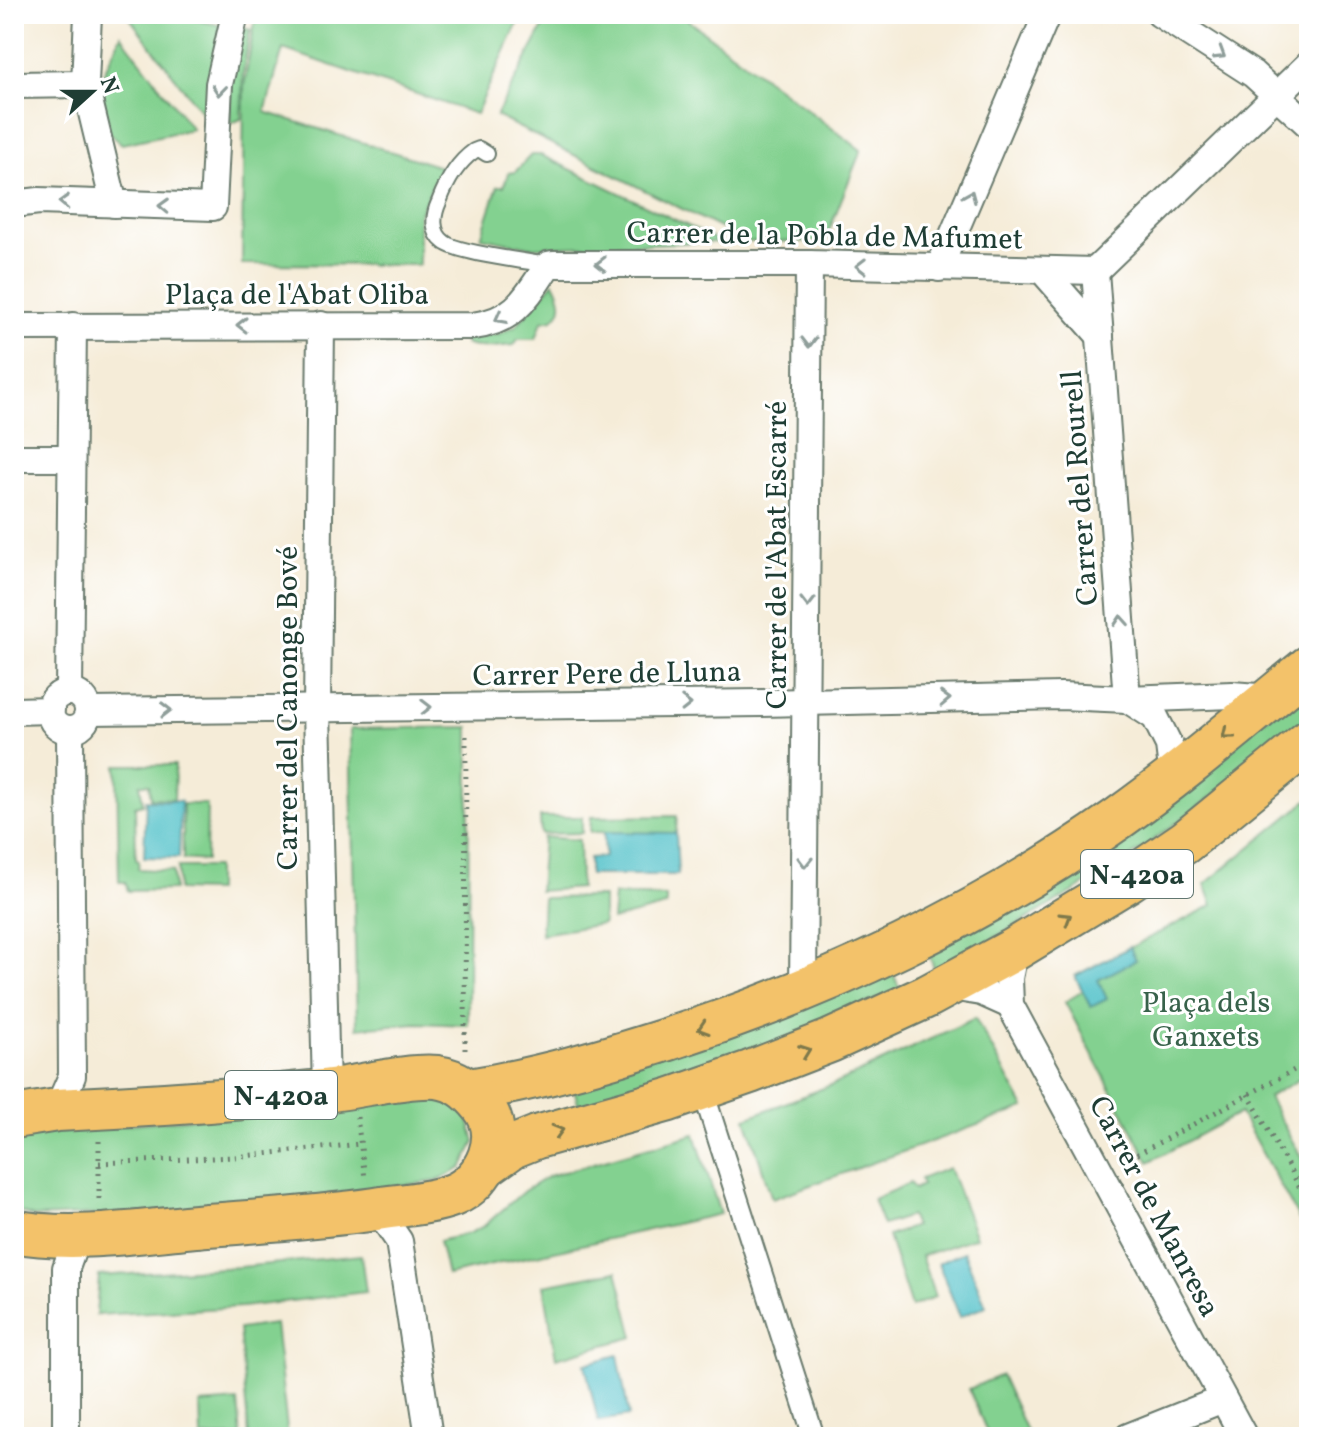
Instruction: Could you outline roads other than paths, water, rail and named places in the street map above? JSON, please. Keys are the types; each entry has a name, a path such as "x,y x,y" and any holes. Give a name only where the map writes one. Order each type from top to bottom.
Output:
{"main road":[{"name":"N-420a","path":"14,1117 79,1101 339,1090 435,1077 467,1088 559,1072 728,1020 902,945 985,901 1079,844 1173,778 1309,667"},
{"name":"N-420a","path":"60,1241 318,1217 381,1220 419,1203 453,1194 466,1188 488,1164 512,1147 702,1088 830,1041 1015,949 1185,842 1309,741"},
{"path":"467,1088 486,1109 492,1145 488,1164"}],"street":[{"path":"88,14 85,84 114,204"},
{"path":"14,204 39,201 213,207 219,84 235,14"},
{"path":"939,268 1047,14"},
{"path":"1160,14 1253,74 1309,125"},
{"path":"1095,271 1309,64"},
{"path":"14,85 85,84"},
{"name":"Carrer de la Pobla de Mafumet","path":"550,265 809,264 1095,271"},
{"name":"Carrer de l'Abat Escarré","path":"803,989 808,703 809,264"},
{"name":"Plaça de l'Abat Oliba","path":"14,327 490,324 504,318 525,300 550,265"},
{"path":"1042,270 1100,336"},
{"name":"Carrer del Rourell","path":"1095,271 1127,699"},
{"name":"Carrer del Canonge Bové","path":"321,325 317,709 339,1090"},
{"path":"73,326 69,711 79,1101"},
{"path":"14,458 71,458"},
{"name":"Carrer Pere de Lluna","path":"14,711 808,703 1061,696 1127,699 1232,695 1270,698"},
{"path":"1127,699 1155,717 1169,745 1173,778"},
{"path":"945,986 981,992 1010,1005 1009,978 1015,949"},
{"name":"Carrer de Manresa","path":"1010,1005 1244,1437"},
{"path":"702,1088 814,1437"},
{"path":"381,1220 429,1437"},
{"path":"60,1241 66,1437"},
{"path":"1128,1437 1223,1399"}],"lane":[{"path":"487,154 479,149 474,151 450,177 435,214 435,227 440,238 455,247 550,265"}],"water":[{"path":"146,800 181,801 179,858 144,857"},
{"path":"604,832 676,833 678,875 589,875 589,858 605,857"},
{"path":"1130,947 1136,960 1098,980 1107,999 1091,1007 1075,976"},
{"path":"964,1252 986,1306 960,1317 938,1263"},
{"path":"618,1355 629,1416 598,1421 585,1364"}],"park label":[{"name":"Plaça dels Ganxets","path":"1206,1019"}]}
